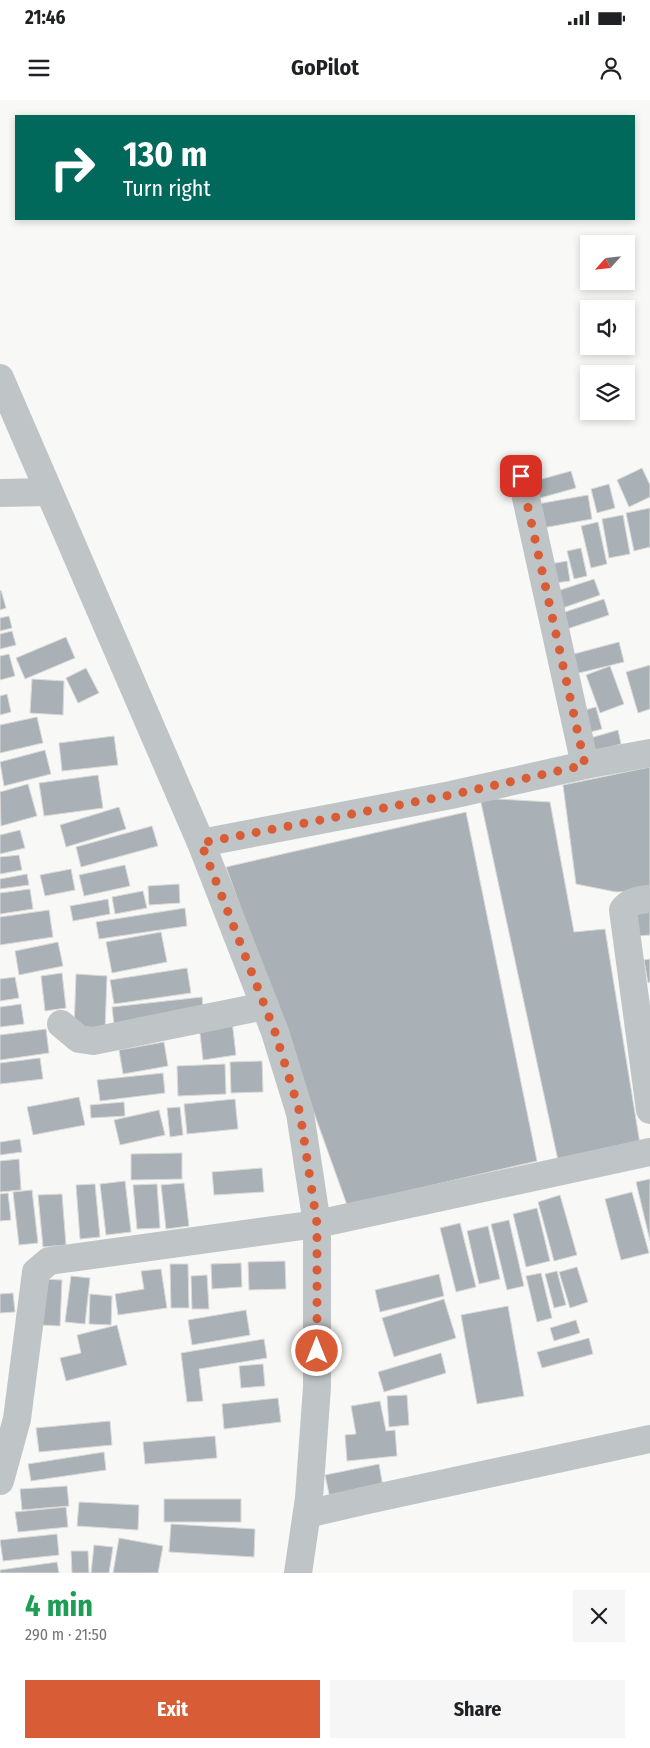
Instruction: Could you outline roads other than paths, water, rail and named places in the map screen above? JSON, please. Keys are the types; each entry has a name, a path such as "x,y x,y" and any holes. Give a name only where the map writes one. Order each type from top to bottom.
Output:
{"street":[{"path":"0,378 8,417 49,492 201,843 275,1032 300,1113 317,1224 316,1387 306,1514 298,1573"},
{"path":"521,476 585,765"},
{"path":"0,493 49,492"},
{"path":"201,843 451,795 585,765 650,753"},
{"path":"650,899 638,900 626,905 623,910 650,1110"},
{"path":"61,1024 79,1039 93,1041 265,1006"},
{"path":"0,1481 17,1419 36,1272 43,1264 57,1259 317,1224 650,1152"},
{"path":"306,1514 650,1438"}]}
